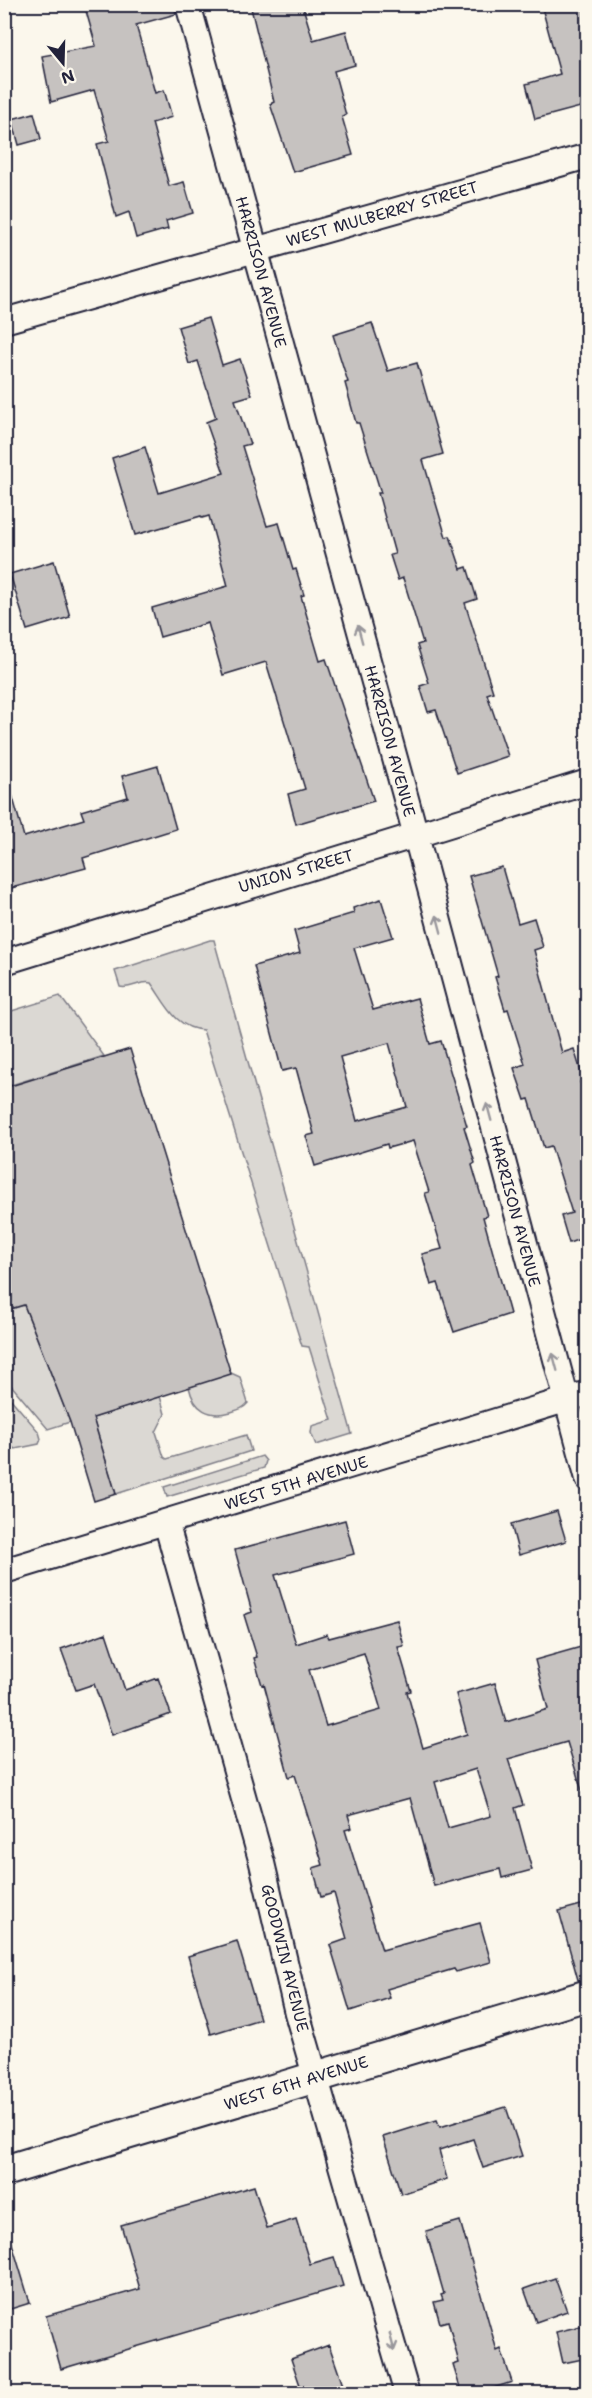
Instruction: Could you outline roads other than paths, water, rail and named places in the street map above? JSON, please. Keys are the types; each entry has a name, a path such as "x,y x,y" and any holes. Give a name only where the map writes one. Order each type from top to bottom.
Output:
{"street":[{"name":"HARRISON AVENUE","path":"188,4 416,836 577,1397 588,1479"},
{"name":"WEST MULBERRY STREET","path":"4,321 588,156"},
{"name":"UNION STREET","path":"4,962 588,782"},
{"name":"WEST 5TH AVENUE","path":"4,1571 577,1397"},
{"name":"GOODWIN AVENUE","path":"165,1522 230,1741 316,2076 407,2394"},
{"name":"WEST 6TH AVENUE","path":"4,2171 588,1995"}]}
